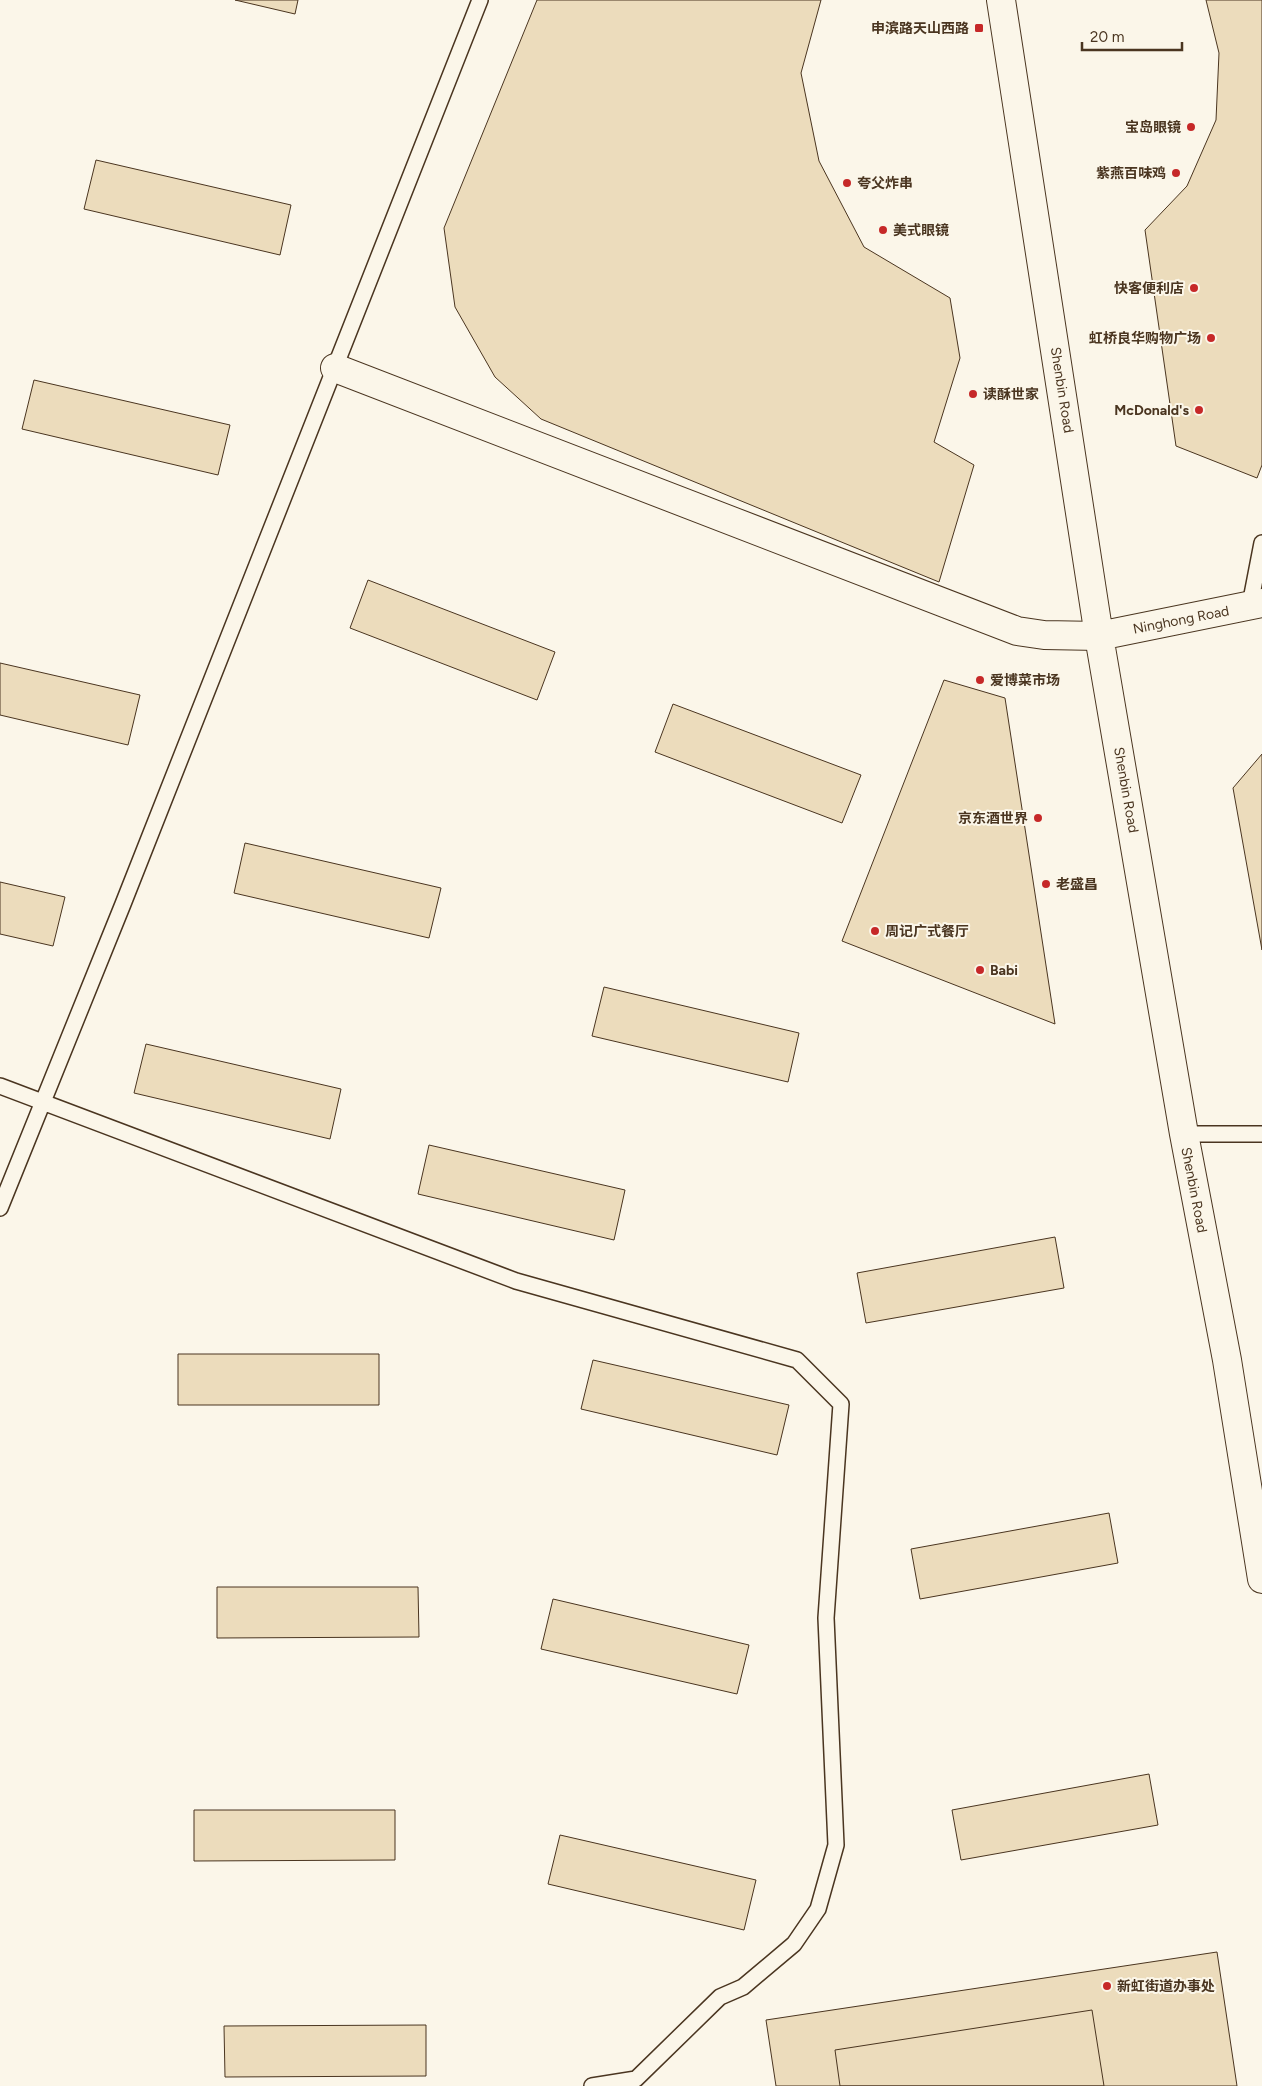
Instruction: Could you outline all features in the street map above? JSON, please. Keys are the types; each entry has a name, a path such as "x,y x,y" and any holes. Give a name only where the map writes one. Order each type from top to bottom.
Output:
{"main road":[{"name":"Shenbin Road","path":"1001,0 1099,636 1184,1134 1227,1360 1262,1579"},
{"name":"Ninghong Road","path":"335,368 1017,631 1044,635 1099,636 1256,604"}],"lane":[{"path":"0,1208 480,0"},
{"path":"1256,604 1262,543"},
{"path":"0,1086 516,1281 797,1360 841,1404 826,1618 836,1845 818,1908 794,1944 743,1987 720,1997 636,2079 592,2086"},
{"path":"1184,1134 1262,1134"}],"building":[{"path":"235,0 298,0 295,14"},
{"path":"537,0 821,0 801,73 819,161 864,247 950,298 960,358 934,442 974,465 939,582 541,419 495,377 455,307 444,228"},
{"name":"虹桥良华购物广场","path":"1206,0 1262,0 1262,465 1257,478 1176,446 1145,230 1187,186 1216,120 1219,53"},
{"path":"96,160 291,205 280,255 84,209"},
{"path":"34,380 230,425 218,475 22,429"},
{"path":"368,580 555,652 537,700 350,628"},
{"path":"0,663 140,695 128,745 0,715"},
{"path":"944,680 1005,698 1055,1024 842,941"},
{"path":"673,704 861,775 842,823 655,752"},
{"path":"1262,754 1262,950 1233,788"},
{"path":"245,843 441,888 429,938 234,893"},
{"path":"0,882 65,897 53,946 0,934"},
{"path":"604,987 799,1033 788,1082 592,1036"},
{"path":"146,1044 341,1089 330,1139 134,1093"},
{"path":"429,1145 625,1190 614,1240 418,1194"},
{"path":"1055,1237 1064,1288 866,1323 857,1273"},
{"path":"178,1354 379,1354 379,1405 178,1405"},
{"path":"593,1360 789,1405 777,1455 581,1409"},
{"path":"1109,1513 1118,1563 920,1599 911,1549"},
{"path":"217,1587 418,1587 419,1637 217,1638"},
{"path":"553,1599 749,1645 737,1694 541,1649"},
{"path":"1149,1774 1158,1825 961,1860 952,1810"},
{"path":"194,1810 395,1810 395,1860 194,1861"},
{"path":"560,1835 756,1880 744,1930 548,1884"},
{"name":"新虹街道办事处","path":"1217,1952 1237,2086 776,2086 766,2020"},
{"path":"1092,2010 1104,2086 840,2086 835,2050"},
{"path":"426,2025 426,2076 225,2077 224,2026"}],"place":[{"name":"申滨路天山西路","path":"979,28"},
{"name":"宝岛眼镜","path":"1191,127"},
{"name":"紫燕百味鸡","path":"1176,173"},
{"name":"夸父炸串","path":"847,183"},
{"name":"美式眼镜","path":"883,230"},
{"name":"快客便利店","path":"1194,288"},
{"name":"虹桥良华购物广场","path":"1211,338"},
{"name":"读酥世家","path":"973,394"},
{"name":"McDonald's","path":"1199,410"},
{"name":"爱博菜市场","path":"980,680"},
{"name":"京东酒世界","path":"1038,818"},
{"name":"老盛昌","path":"1046,884"},
{"name":"周记广式餐厅","path":"875,931"},
{"name":"Babi","path":"980,970"},
{"name":"新虹街道办事处","path":"1107,1986"}]}
